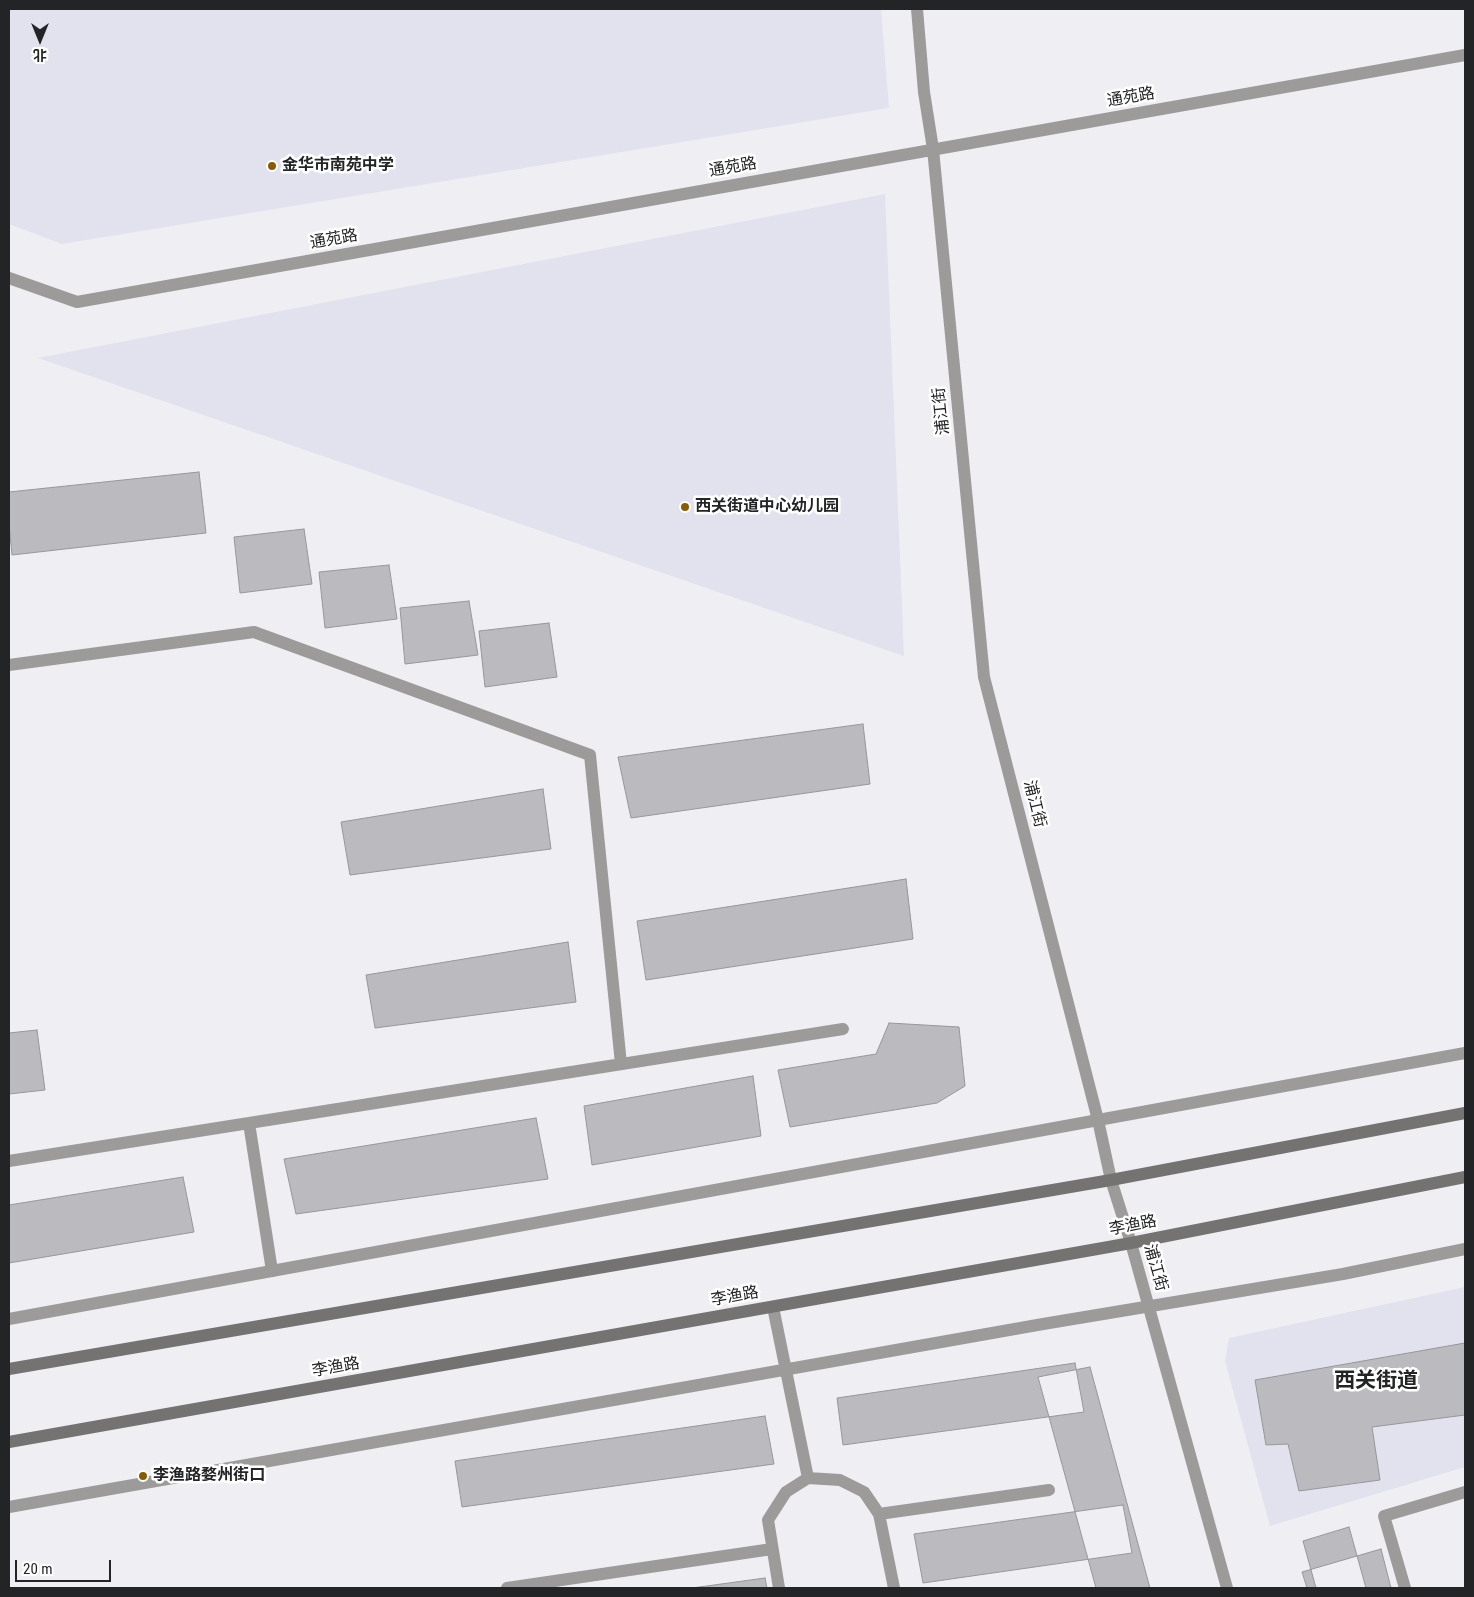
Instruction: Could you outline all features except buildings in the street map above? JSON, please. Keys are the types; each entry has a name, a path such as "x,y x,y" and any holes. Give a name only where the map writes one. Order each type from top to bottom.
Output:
{"main road":[{"path":"9,1369 1111,1180 1465,1113"},
{"name":"李渔路","path":"9,1442 1131,1244 1465,1177"}],"street":[{"name":"浦江街","path":"917,9 924,92 933,149 984,677 1098,1120 1111,1180 1131,1244 1227,1588"},
{"name":"通苑路","path":"9,278 77,302 1465,55"},
{"path":"9,665 254,632 590,755 621,1064"},
{"path":"9,1161 842,1029"},
{"path":"9,1319 1465,1054"},
{"path":"249,1123 272,1271"},
{"path":"9,1507 1148,1306 1344,1274 1465,1249"},
{"path":"773,1307 808,1478"},
{"path":"779,1588 768,1520 786,1492 808,1478 840,1480 864,1492 880,1514 894,1588"},
{"path":"880,1514 1049,1490"},
{"path":"1405,1588 1384,1516 1465,1492"},
{"path":"507,1588 772,1549"}],"shaded area":[{"name":"金华市南苑中学","path":"9,9 881,9 889,108 62,244 9,224"},
{"name":"西关街道中心幼儿园","path":"885,194 904,656 38,358"},
{"path":"1465,1287 1465,1467 1270,1526 1225,1361 1229,1338"}],"place":[{"name":"金华市南苑中学","path":"272,166"},
{"name":"西关街道中心幼儿园","path":"685,507"},
{"name":"李渔路婺州街口","path":"143,1476"}],"district":[{"name":"西关街道","path":"1376,1382"}]}
